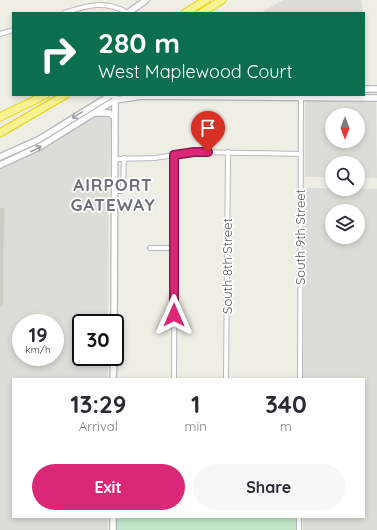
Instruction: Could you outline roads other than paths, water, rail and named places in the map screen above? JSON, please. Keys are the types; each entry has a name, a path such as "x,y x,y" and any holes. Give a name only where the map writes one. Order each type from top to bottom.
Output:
{"highway":[{"path":"187,12 206,0"},
{"path":"203,12 222,0"},
{"path":"0,117 43,96"},
{"path":"0,133 63,96"}],"street":[{"path":"129,12 146,0"},
{"path":"67,12 104,1 118,4 127,12"},
{"path":"0,34 12,30"},
{"path":"365,88 376,89"},
{"path":"0,157 38,140 109,96"},
{"path":"0,165 45,144 93,114 115,98 134,96 301,96 376,98"},
{"name":"South 9th Street","path":"300,378 301,96"},
{"path":"114,314 115,98"},
{"path":"93,114 109,113 115,117"},
{"path":"115,158 155,158 194,152 301,154"},
{"name":"South 8th Street","path":"226,378 228,152"},
{"path":"8,154 11,160"},
{"path":"174,155 174,378"},
{"path":"114,191 121,191 123,187 124,158"},
{"path":"150,248 174,248"},
{"path":"113,378 114,366"},
{"path":"113,518 113,530"},
{"path":"299,518 299,530"}],"district":[{"name":"AIRPORT GATEWAY","path":"113,194"}]}
